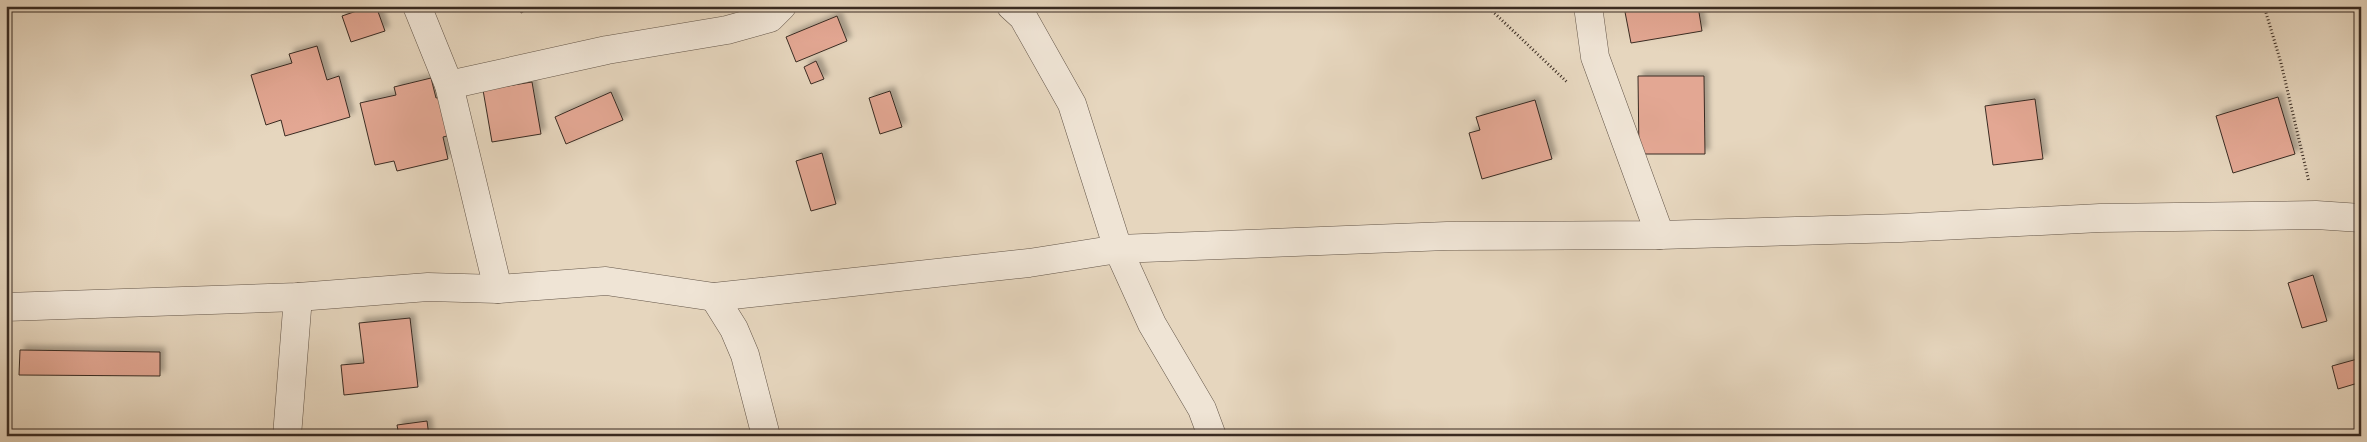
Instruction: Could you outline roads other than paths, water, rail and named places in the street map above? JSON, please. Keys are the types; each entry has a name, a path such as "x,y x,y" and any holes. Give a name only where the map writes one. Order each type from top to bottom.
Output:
{"street":[{"path":"417,6 449,85 498,289"},
{"path":"449,85 607,50 727,30 770,18 782,6"},
{"path":"1011,6 1023,17 1072,104 1118,249 1152,324 1202,410 1212,436"},
{"path":"1588,6 1595,57 1660,235"},
{"path":"6,306 298,298 428,287 498,289 606,281 714,297 1029,263 1118,249 1447,236 1660,235 1901,228 2100,218 2316,215 2361,218"},
{"path":"714,297 734,329 745,355 766,436"},
{"path":"287,436 298,298"}]}
